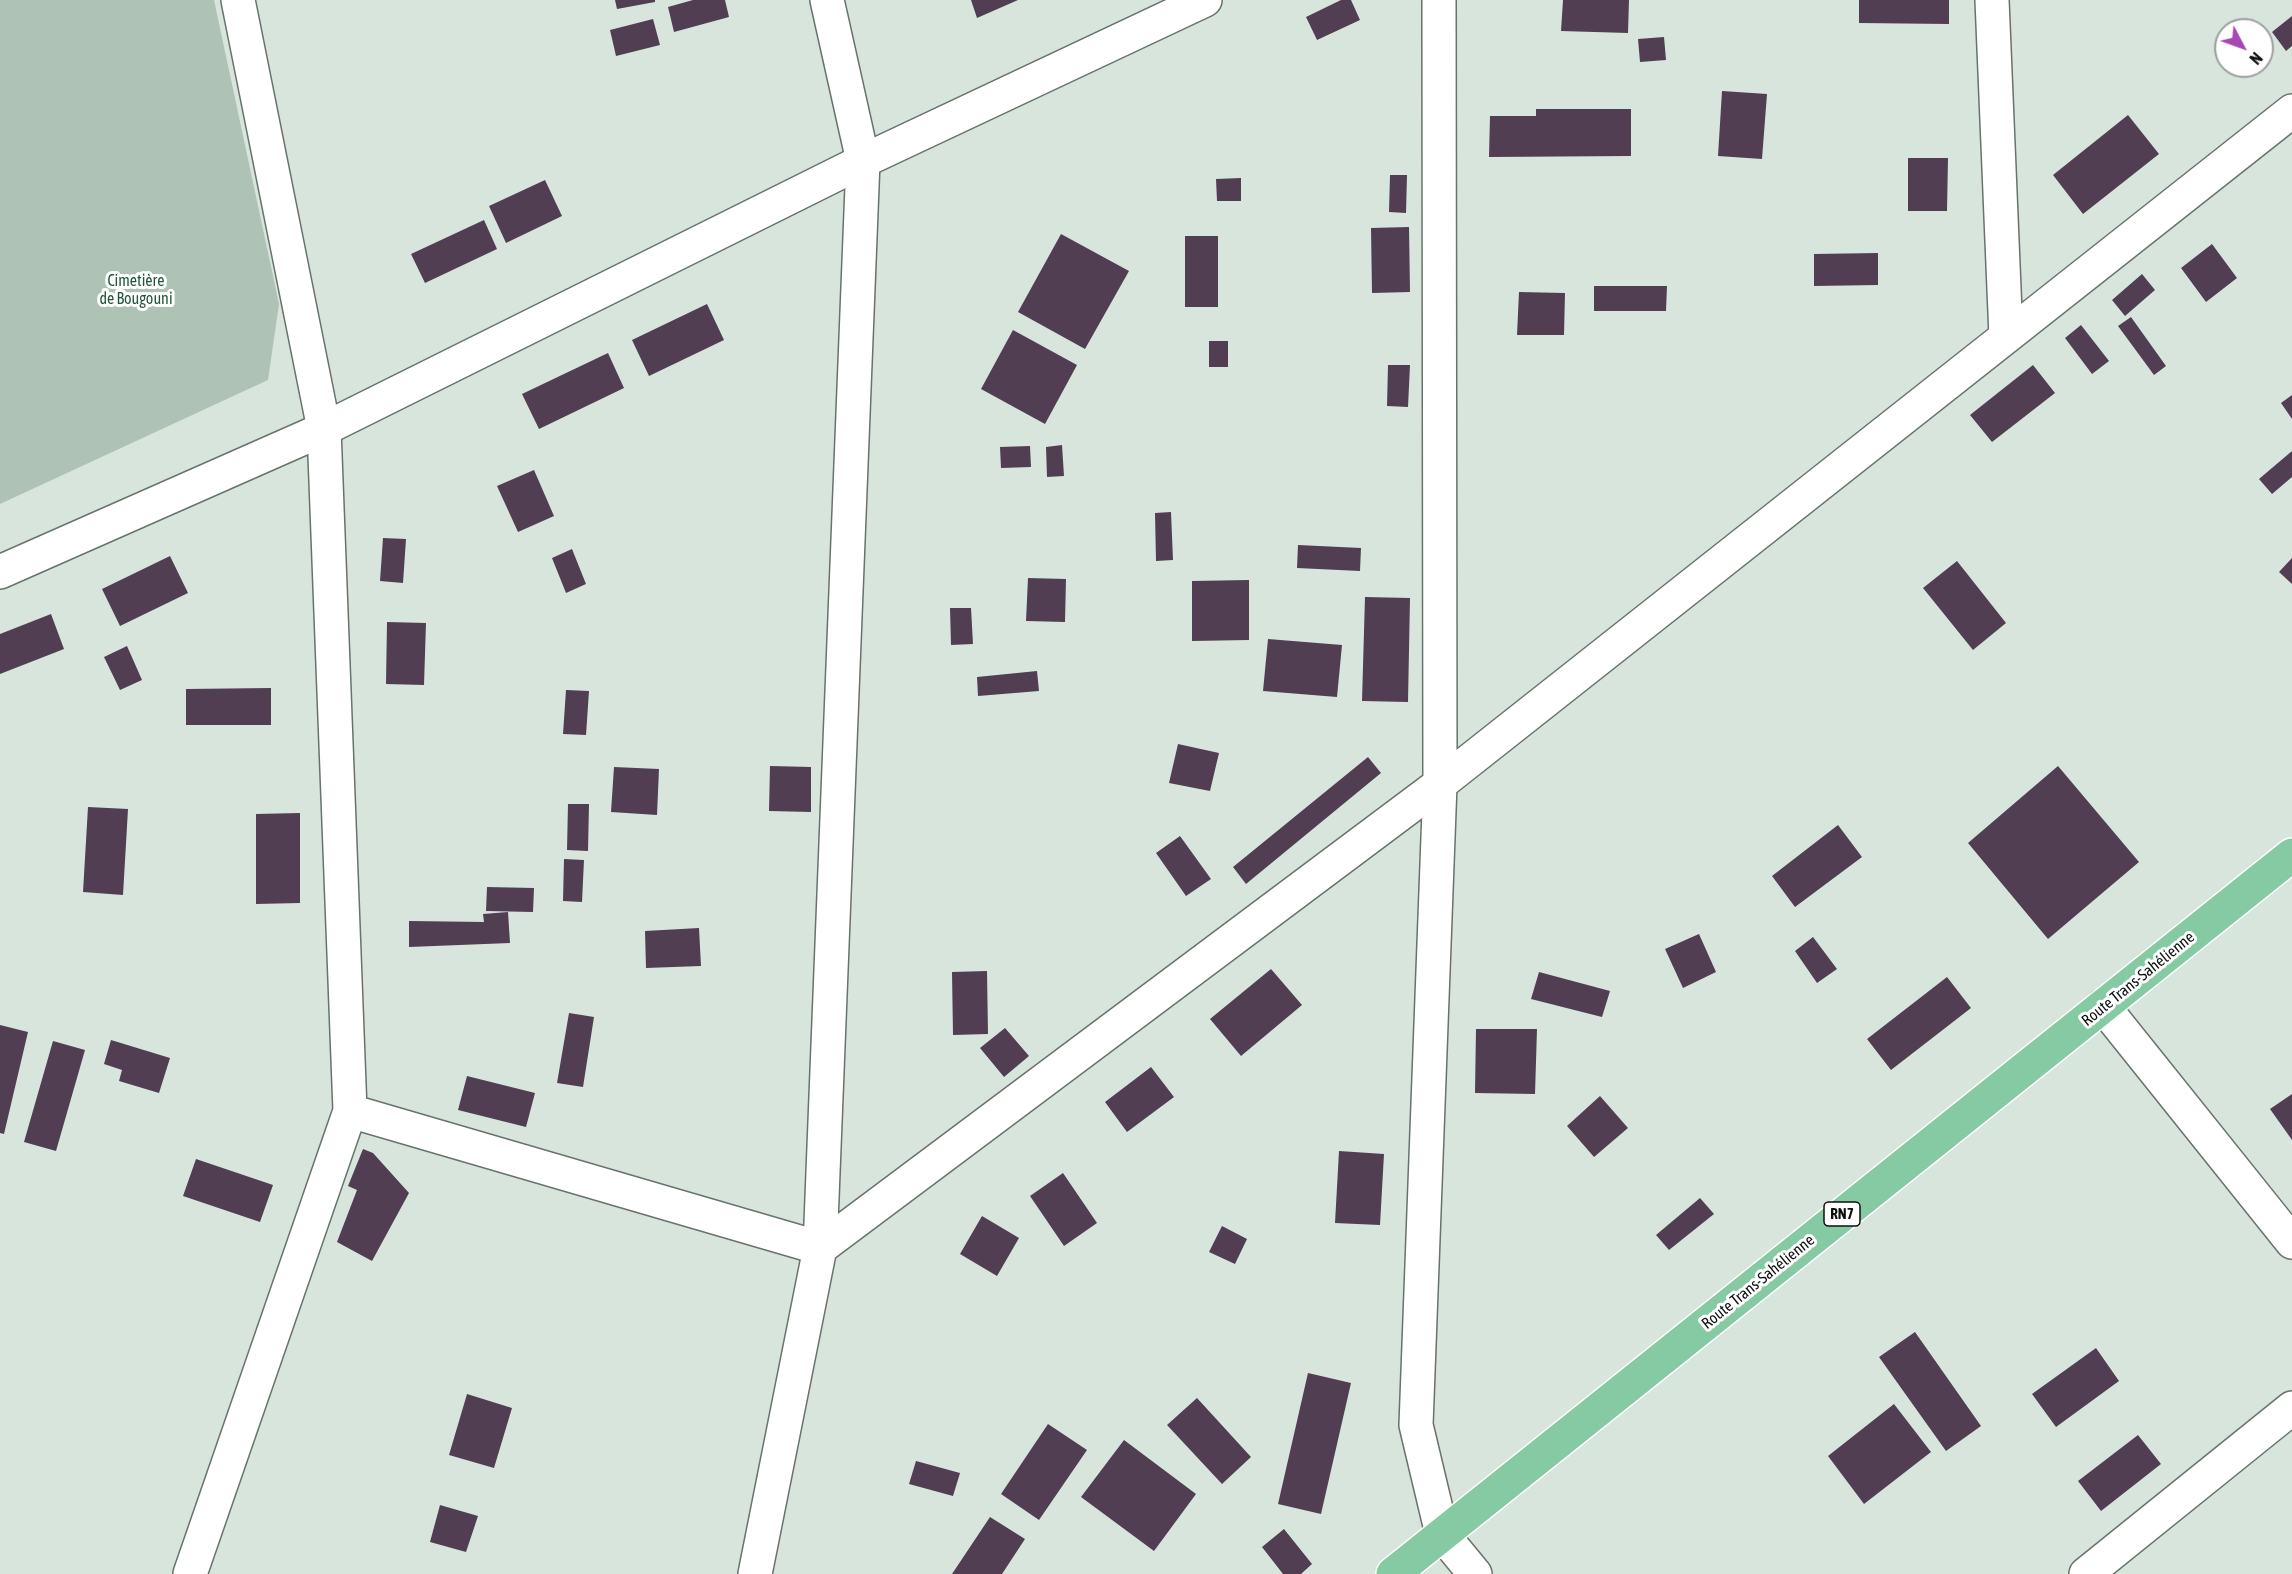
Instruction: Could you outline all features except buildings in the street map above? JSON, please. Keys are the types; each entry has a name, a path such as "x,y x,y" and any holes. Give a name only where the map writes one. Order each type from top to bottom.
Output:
{"highway":[{"name":"Route Trans-Sahélienne","path":"1393,1574 2292,855"}],"street":[{"path":"190,1574 350,1112 324,429 238,0"},
{"path":"755,1574 820,1248 863,161 827,0"},
{"path":"0,572 324,429 863,161 1205,0"},
{"path":"1439,0 1440,784 1416,1425 1442,1534 1475,1574"},
{"path":"1992,0 2006,337"},
{"path":"820,1248 1440,784 2292,111"},
{"path":"2103,1006 2292,1242"},
{"path":"350,1112 820,1248"},
{"path":"2086,1574 2292,1408"}],"green space":[{"name":"Cimetière de Bougouni","path":"0,0 214,0 279,304 268,380 0,504"}]}
